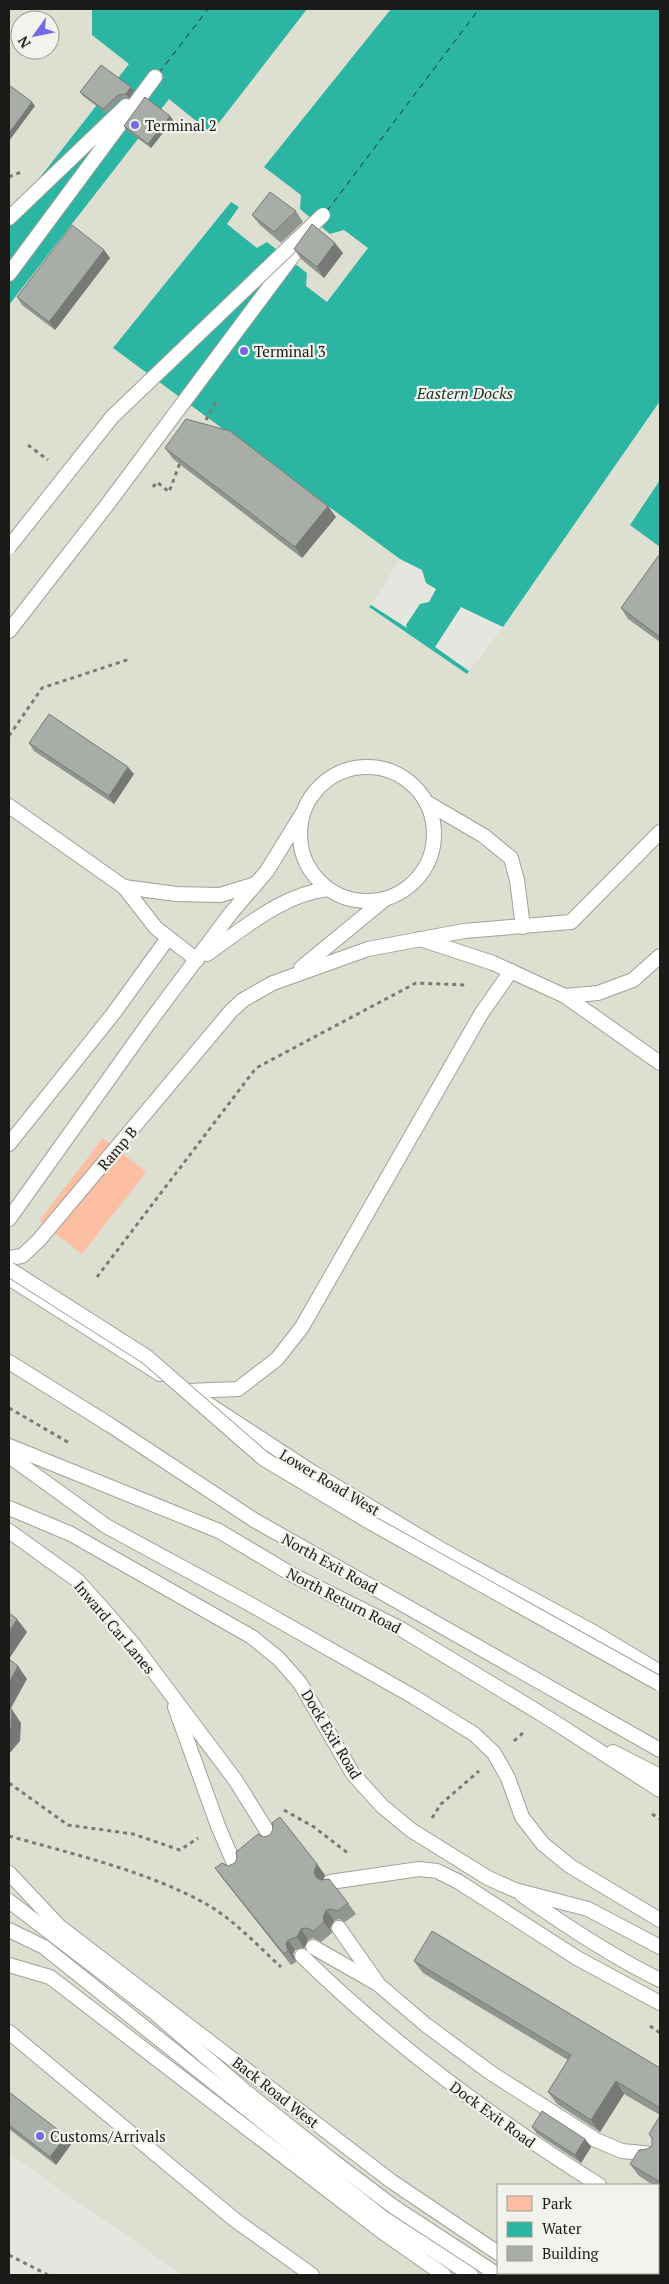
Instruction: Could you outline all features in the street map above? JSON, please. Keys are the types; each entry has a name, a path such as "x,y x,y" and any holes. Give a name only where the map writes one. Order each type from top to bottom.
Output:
{"lane":[{"path":"9,218 156,78 9,274"},
{"path":"9,547 112,418 323,215 106,505 9,631"},
{"path":"9,1218 148,1024 231,913 267,871 313,794 328,779 349,769 371,767 393,772 412,784 426,802 432,820 434,839 430,858 420,875 407,888 386,898 293,975"},
{"path":"426,802 484,836 511,858 517,880 523,927"},
{"path":"9,806 124,888 156,928 197,960"},
{"path":"302,814 300,835 303,856 313,874 328,889 346,898 366,901 386,898"},
{"path":"293,975 368,949 417,938 464,931 571,922 660,832"},
{"path":"124,888 176,894 220,895 257,883"},
{"path":"197,960 269,910 310,891 328,889"},
{"path":"9,1144 113,1014 168,938"},
{"path":"417,938 511,971 565,996 660,1063"},
{"path":"565,996 598,993 633,980 660,956"},
{"path":"188,1392 238,1389 277,1359 302,1327 481,1014 511,971"},
{"name":"Ramp B","path":"9,1258 22,1256 39,1240 243,1000 273,983 293,975"},
{"path":"9,1269 147,1357 264,1459 373,1524 660,1684"},
{"name":"Lower Road West","path":"9,1278 312,1472 444,1551 594,1633 660,1672"},
{"name":"North Exit Road","path":"9,1362 110,1425 254,1520 660,1750"},
{"name":"North Return Road","path":"9,1446 219,1531 291,1574 402,1629 548,1718 660,1790"},
{"path":"9,1456 106,1526 273,1617 414,1697 474,1734 494,1753 508,1778 522,1817 544,1844 570,1866 660,1920"},
{"name":"Dock Exit Road","path":"9,1508 71,1534 252,1638 279,1659 300,1683 353,1774 382,1806 411,1830 488,1878 515,1890 588,1909 660,1947"},
{"name":"Inward Car Lanes","path":"9,1531 77,1580 134,1645 236,1781 272,1839"},
{"path":"169,1692 218,1826 236,1868"},
{"path":"548,1718 660,1776"},
{"path":"330,1882 419,1869 437,1872 458,1882 577,1958 660,2003"},
{"name":"Back Road West","path":"9,1872 59,1926 391,2181 497,2252"},
{"path":"515,1890 569,1928 660,1980"},
{"path":"9,1901 155,2013 245,2091 333,2161 394,2207 498,2275"},
{"path":"339,1928 379,1985"},
{"path":"9,1930 44,1947 382,2217 470,2275"},
{"path":"313,1948 379,1985 426,2025 491,2073 596,2140 622,2151 653,2154"},
{"name":"Dock Exit Road","path":"302,1956 392,2036 461,2091 542,2149 597,2184"},
{"path":"9,1965 50,1977 381,2231 444,2275"},
{"path":"9,2032 235,2220 312,2275"}],"path":[{"path":"150,490 157,482 169,492 179,463"},
{"path":"9,736 42,688 130,659"},
{"path":"97,1277 256,1068 416,983 466,985"},
{"path":"9,1408 15,1412"},
{"path":"9,1836 80,1856 145,1878 209,1906 250,1938 286,1972"},
{"path":"9,2255 48,2275"}],"shaded area":[{"path":"9,9 92,9 92,35 129,64 9,217"},
{"path":"307,9 391,9 264,167 301,195 300,209 330,234 344,230 368,248 327,303 227,224 231,202 113,348 400,559 369,608 467,674 503,627 660,401 660,480 630,525 660,545 660,2275 183,2275 9,2154 9,305 169,99 211,133"}],"green space":[{"path":"103,1138 146,1172 82,1254 39,1221"}],"water":[{"path":"92,9 307,9 211,133 169,99 9,305 9,217 129,64 92,35"},
{"name":"Eastern Docks","path":"391,9 660,9 660,401 503,627 461,607 435,647 469,671 467,674 369,607 371,605 407,628 406,625 420,604 429,602 436,589 426,583 422,570 400,559 113,348 231,202 239,207 227,224 257,248 267,242 307,273 306,286 327,302 368,248 344,230 330,234 300,209 301,195 264,167"},
{"path":"660,480 660,547 630,525"}],"building":[{"path":"101,65 131,87 126,94 118,95 103,109 80,92"},
{"path":"9,85 32,102 9,133"},
{"path":"145,97 170,116 148,144 124,126"},
{"path":"270,192 296,211 274,232 252,215"},
{"path":"312,224 335,243 317,267 294,249"},
{"path":"72,225 104,250 49,322 17,297"},
{"path":"186,419 230,431 328,506 295,547 165,448"},
{"path":"660,556 660,637 621,608"},
{"path":"49,714 128,767 109,796 29,743"},
{"path":"9,1613 17,1619 9,1632"},
{"path":"9,1659 18,1666 9,1683"},
{"path":"9,1706 12,1710 11,1728 9,1731"},
{"path":"280,1817 317,1864 314,1872 316,1877 320,1880 329,1879 348,1903 338,1911 326,1910 323,1918 324,1922 314,1931 306,1928 301,1929 297,1937 288,1940 286,1944 288,1951 284,1954 215,1868 222,1863 228,1866 235,1863 237,1858 236,1852 258,1834 264,1837 270,1835 273,1829 272,1823"},
{"path":"432,1931 660,2068 660,2108 616,2081 591,2120 548,2092 571,2055 414,1961"},
{"name":"Customs/Arrivals","path":"9,2092 66,2136 50,2157 9,2125"},
{"path":"542,2111 585,2139 575,2155 532,2127"},
{"path":"660,2116 660,2182 630,2164 639,2150 652,2146 652,2138 649,2134"}],"ferry route":[{"path":"159,73 208,9"},
{"path":"327,211 479,9"}],"place":[{"name":"Terminal 2","path":"135,125"},
{"name":"Terminal 3","path":"244,351"},
{"name":"Customs/Arrivals","path":"40,2136"}]}
